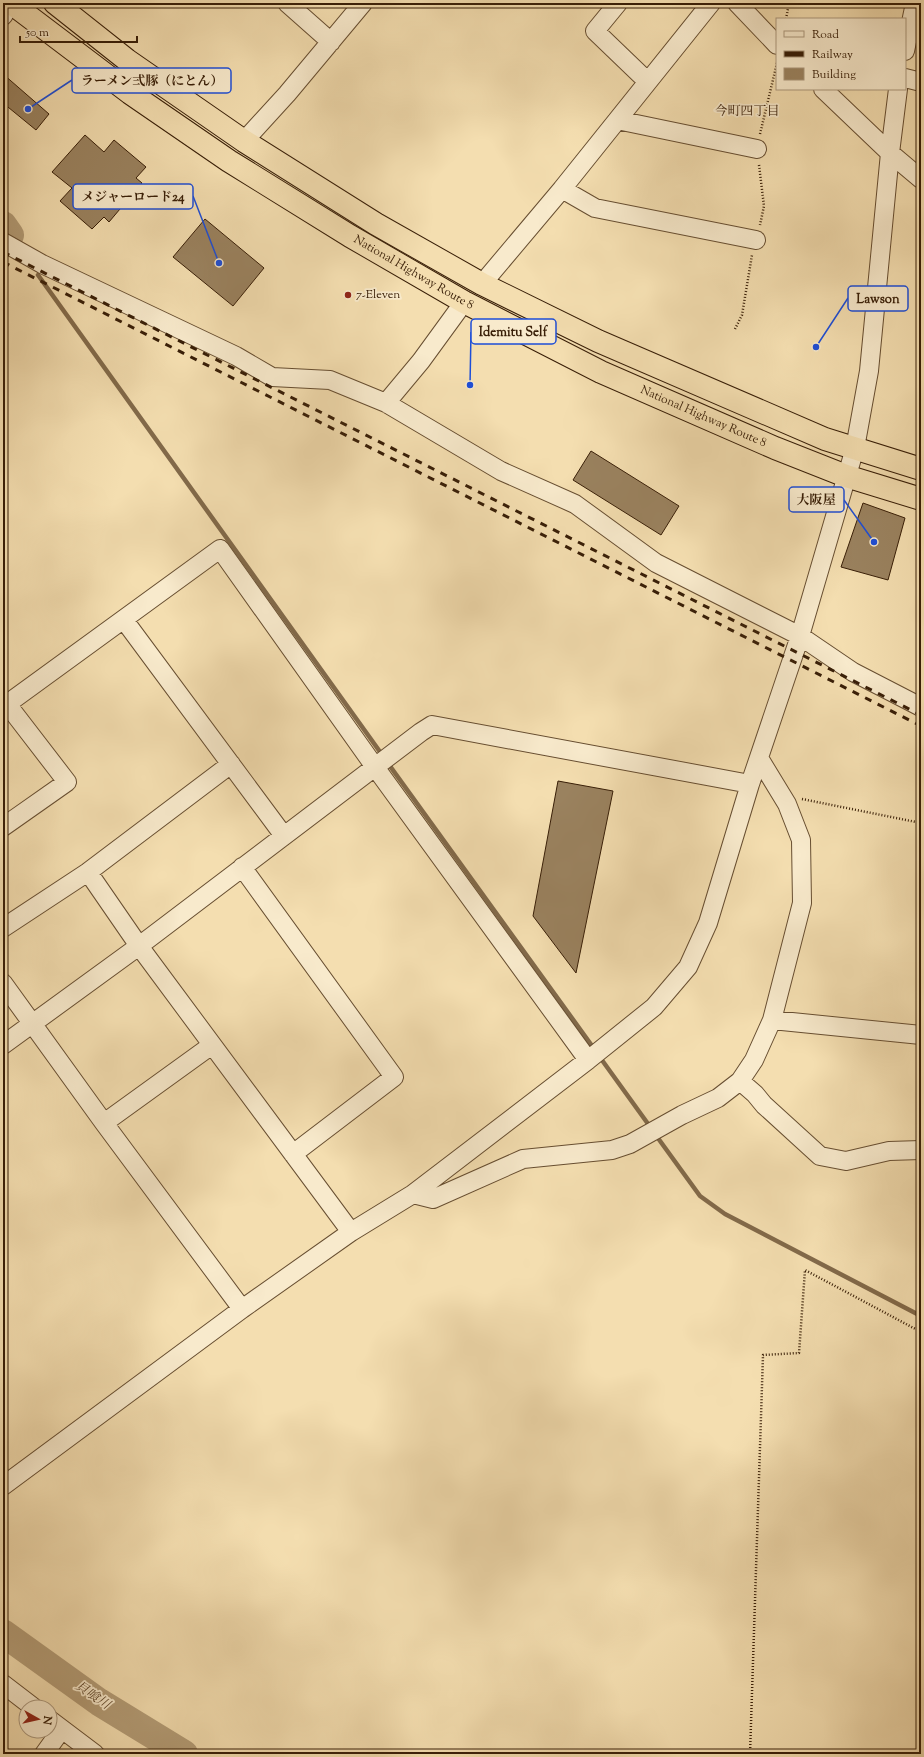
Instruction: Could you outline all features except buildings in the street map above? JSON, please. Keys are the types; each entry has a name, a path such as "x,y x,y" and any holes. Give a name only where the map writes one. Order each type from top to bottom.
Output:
{"highway":[{"name":"National Highway Route 8","path":"11,3 130,93 229,161 350,236 464,302 601,372 775,448 846,476 921,499"},
{"name":"National Highway Route 8","path":"55,3 127,60 244,142 376,224 482,284 598,341 826,439 921,469"}],"street":[{"path":"3,16 11,3"},
{"path":"287,3 331,42"},
{"path":"244,142 363,3"},
{"path":"618,3 596,31 647,81"},
{"path":"482,284 562,189 711,3"},
{"path":"737,3 776,44"},
{"path":"906,46 915,3"},
{"path":"906,78 921,82"},
{"path":"824,90 890,153 921,179"},
{"path":"3,1486 242,1309 351,1232 413,1194 588,1060 654,1007 688,967 708,923 750,784 800,636 846,476 856,448 869,371 890,153 898,90"},
{"path":"617,120 757,149"},
{"path":"562,189 595,208 756,240"},
{"path":"3,242 50,267 236,356 272,377 330,380 386,404 501,471 575,504 656,563 800,636 853,672 921,707"},
{"path":"386,404 421,361 464,302"},
{"path":"3,827 67,782 5,705 220,549 588,1060"},
{"path":"124,620 284,836"},
{"path":"3,1045 139,946 432,725 750,784"},
{"path":"413,1194 433,1199 522,1159 612,1150 637,1140 682,1115 718,1098 740,1081 754,1060 772,1020 802,903 801,840 787,804 759,758"},
{"path":"3,928 88,872 231,764"},
{"path":"242,867 394,1077 293,1154"},
{"path":"88,872 139,946 351,1232"},
{"path":"3,983 32,1025 242,1309"},
{"path":"772,1020 921,1035"},
{"path":"104,1123 212,1045"},
{"path":"740,1081 820,1156 846,1161 889,1151 921,1150"},
{"path":"3,1684 23,1699"},
{"path":"58,1726 95,1754"},
{"path":"44,1754 50,1739"}],"path":[{"path":"786,18 789,3"},
{"path":"735,329 742,315 750,264 764,206 757,149 776,67"},
{"path":"781,795 921,823"},
{"path":"750,1754 763,1355 799,1353 806,1270 921,1332"}],"waterway":[{"path":"3,225 10,235"},
{"path":"38,275 383,756"},
{"path":"387,762 595,1050"},
{"path":"599,1056 651,1128"},
{"path":"655,1134 700,1196 725,1214 921,1316"},
{"name":"貝喰川","path":"3,1633 99,1702 184,1754"}],"railway":[{"path":"3,252 921,715"},
{"path":"3,262 921,726"}],"place":[{"name":"ラーメン弍豚（にとん）","path":"28,109"},
{"name":"メジャーロード24","path":"219,263"},
{"name":"7-Eleven","path":"348,295"},
{"name":"Lawson","path":"816,347"},
{"name":"Idemitu Self","path":"470,385"},
{"name":"大阪屋","path":"874,542"}],"district":[{"name":"今町四丁目","path":"747,112"}]}
